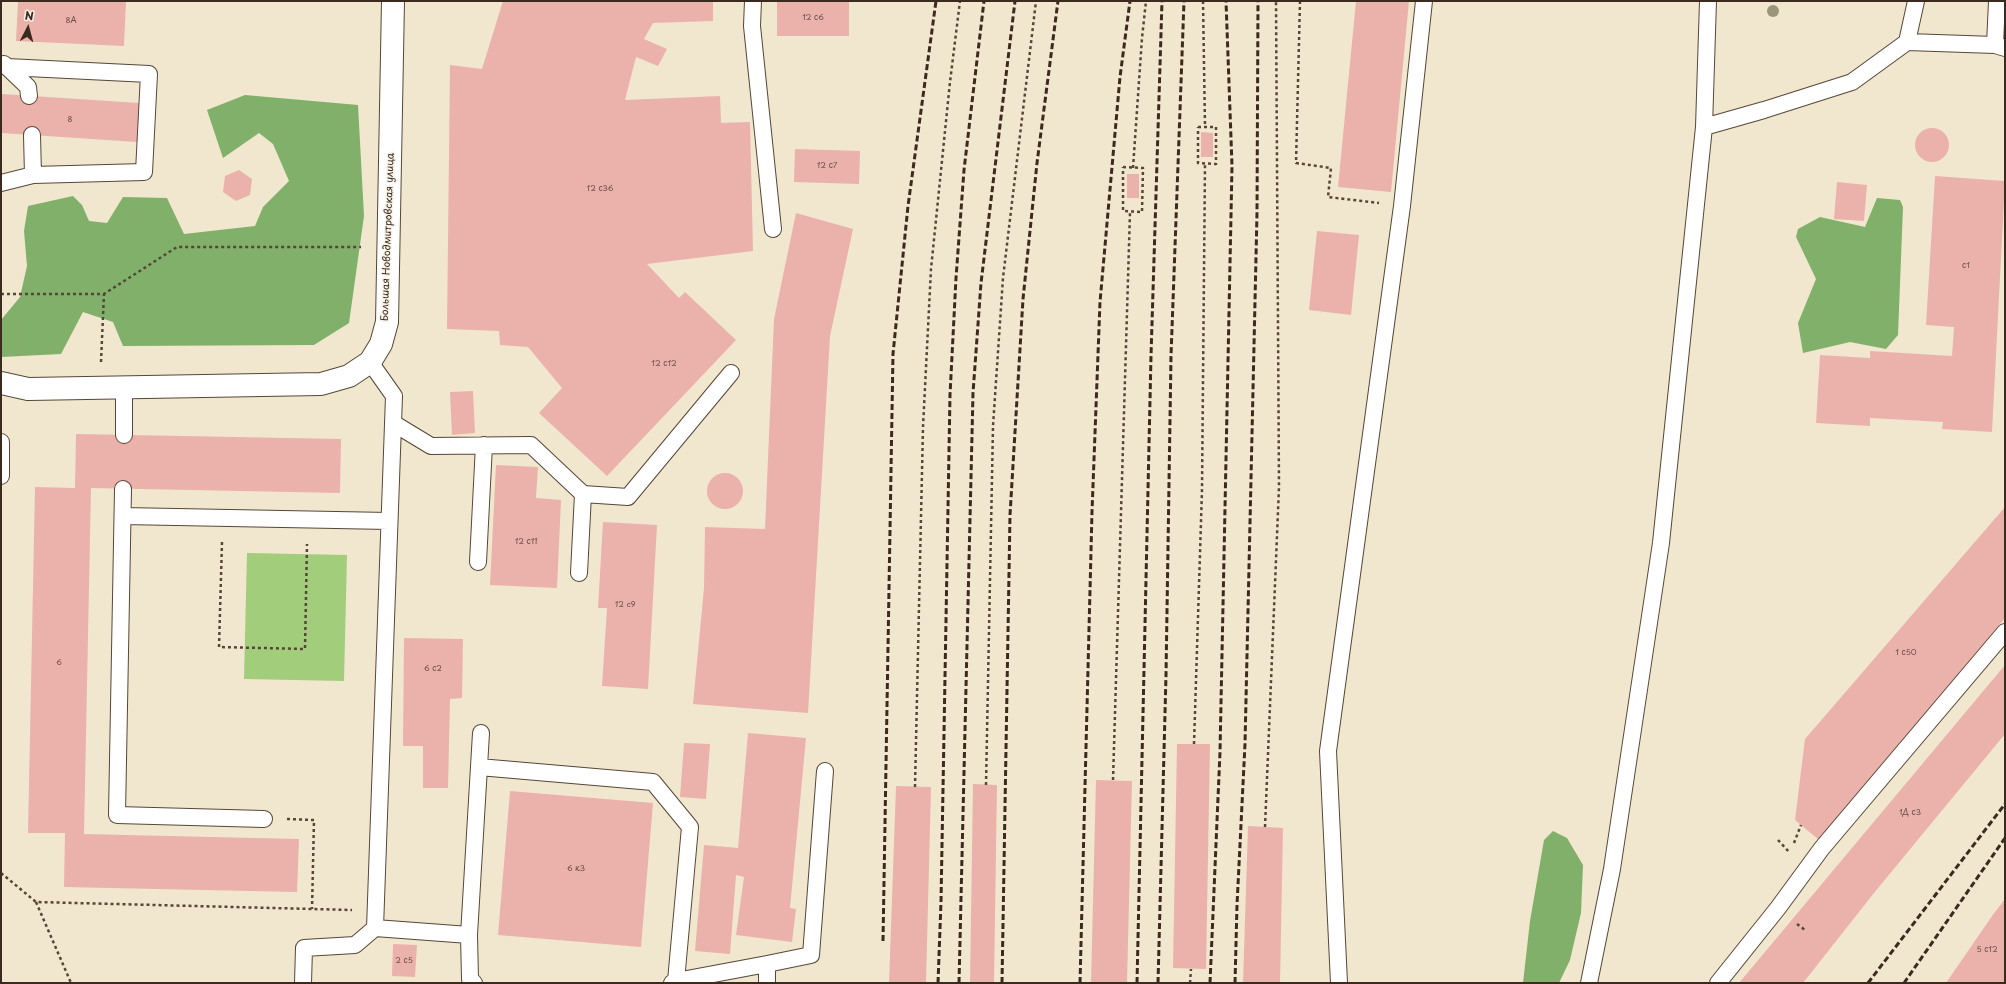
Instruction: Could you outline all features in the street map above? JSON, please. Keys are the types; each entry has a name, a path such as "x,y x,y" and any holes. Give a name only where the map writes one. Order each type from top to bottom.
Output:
{"street":[{"name":"Большая Новодмитровская улица","path":"1,396 28,389 321,384 349,376 370,362 381,344 387,322 390,247 393,1"},
{"name":"Большая Новодмитровская улица","path":"1,382 28,389"}],"lane":[{"path":"752,1 752,26 773,229"},
{"path":"1339,983 1328,751 1402,206 1424,1"},
{"path":"1589,983 1612,869 1661,543 1704,127 1708,1"},
{"path":"1907,42 1916,1"},
{"path":"1704,127 1852,82 1907,42 2000,47 1997,1"},
{"path":"4,64 28,87 29,96"},
{"path":"1,183 33,175 144,172 149,74 4,64"},
{"path":"32,135 33,175"},
{"path":"370,362 394,396 375,928"},
{"path":"393,423 431,446 530,445 583,494 628,497 731,373"},
{"path":"124,387 124,435"},
{"path":"1,442 1,476"},
{"path":"478,562 484,445"},
{"path":"123,489 117,815 264,819"},
{"path":"579,573 583,494"},
{"path":"123,516 389,521"},
{"path":"1718,983 1778,908 1822,848 2005,632"},
{"path":"474,983 470,979 469,935 481,733"},
{"path":"479,767 653,782 690,827 674,982 811,955 825,771"},
{"path":"302,983 304,948 355,944 375,928 469,935"},
{"path":"767,964 767,983"}],"path":[{"path":"915,787 923,427 931,270 950,82 960,1"},
{"path":"986,785 993,426 1003,278 1036,1"},
{"path":"1132,168 1146,1"},
{"path":"1203,1 1205,127"},
{"path":"1265,827 1279,487 1276,1"},
{"path":"1300,1 1296,163 1331,168 1328,197 1402,206"},
{"path":"1198,127 1216,127 1216,164 1205,163 1198,163 1198,127"},
{"path":"1194,744 1202,490 1205,163"},
{"path":"1123,167 1143,168 1142,212 1130,212 1123,212 1123,167"},
{"path":"1113,780 1130,212"},
{"path":"1,294 104,294 177,247 390,247"},
{"path":"100,388 104,294"},
{"path":"222,518 219,648 297,649 305,649 308,519"},
{"path":"264,819 314,820 312,909"},
{"path":"1778,840 1791,853"},
{"path":"1,873 36,902 71,983"},
{"path":"36,902 375,910"},
{"path":"1190,983 1191,968"}],"green space":[{"path":"245,95 358,105 364,216 349,323 314,345 123,346 113,322 83,312 61,354 1,357 1,320 20,297 27,266 24,231 28,206 73,196 82,205 89,221 107,223 123,197 167,198 184,234 255,226 263,207 289,181 273,144 259,133 223,158 207,110"},
{"path":"1877,198 1900,200 1903,207 1898,335 1886,349 1850,342 1803,353 1798,323 1816,279 1796,237 1798,229 1820,217 1865,227"},
{"path":"247,553 347,555 344,681 244,679"},
{"path":"1553,831 1567,838 1583,865 1581,913 1570,960 1559,983 1523,983 1530,921 1544,840"}],"building":[{"path":"18,1 126,1 124,46 16,41"},
{"path":"503,1 713,1 713,21 653,23 644,39 667,49 658,66 636,57 625,100 720,96 721,123 750,122 753,251 647,264 679,298 685,292 736,340 607,476 539,413 562,388 528,347 500,345 499,331 447,329 450,65 482,69"},
{"path":"777,1 849,1 849,36 777,36"},
{"path":"1356,1 1409,1 1391,192 1338,187"},
{"path":"2,94 139,103 137,142 1,133"},
{"path":"1932,128 1944,133 1949,145 1944,157 1932,162 1920,157 1915,145 1920,133"},
{"path":"1201,132 1213,133 1213,157 1201,157"},
{"path":"795,149 860,151 859,184 794,182"},
{"path":"239,170 252,179 250,195 236,201 223,192 225,176"},
{"path":"1127,174 1139,174 1139,198 1127,198"},
{"path":"1935,176 2005,181 1992,432 1942,429 1943,422 1870,418 1870,426 1816,423 1820,355 1870,358 1870,351 1952,356 1954,327 1926,325"},
{"path":"1837,182 1867,185 1864,221 1834,219"},
{"path":"796,213 853,229 830,336 808,713 693,704 704,588 705,527 765,529 774,319"},
{"path":"1317,231 1359,235 1351,315 1309,310"},
{"path":"473,391 475,433 452,435 450,392"},
{"path":"76,434 341,439 340,493 91,488 84,834 299,839 297,892 64,887 65,833 28,833 35,487 75,488"},
{"path":"496,465 538,467 536,498 561,500 557,588 490,585"},
{"path":"729,473 738,478 742,484 742,498 738,504 729,509 721,509 712,504 708,498 707,487 712,478 718,474"},
{"path":"2005,507 2005,618 1819,840 1795,820 1805,739"},
{"path":"603,522 657,525 648,689 602,686 607,608 598,608"},
{"path":"404,638 463,639 462,698 450,699 448,788 423,788 423,746 403,746"},
{"path":"2005,665 2005,734 1874,893 1803,983 1739,983"},
{"path":"748,733 806,738 790,908 796,909 792,942 736,935 744,877 736,875 730,954 695,951 704,845 738,848"},
{"path":"684,743 710,744 706,799 680,797"},
{"path":"1177,744 1210,744 1206,969 1173,968"},
{"path":"1096,780 1132,781 1127,983 1091,983"},
{"path":"973,784 997,785 994,983 970,983"},
{"path":"896,786 931,787 926,983 889,983"},
{"path":"510,791 653,803 641,947 498,935"},
{"path":"1248,826 1283,828 1280,983 1243,983"},
{"path":"2005,899 2005,983 1946,983 1992,916"},
{"path":"393,944 417,945 415,977 392,976"}],"railway":[{"path":"883,941 893,354 908,206 936,1"},
{"path":"938,983 941,902 950,395 956,278 964,170 984,1"},
{"path":"959,983 973,393 981,283 1015,1"},
{"path":"1002,983 1010,515 1023,299 1037,163 1058,1"},
{"path":"1080,983 1092,512 1100,302 1120,77 1130,1"},
{"path":"1137,983 1151,356 1162,1"},
{"path":"1158,983 1166,675 1171,356 1184,1"},
{"path":"1210,983 1220,752 1232,166 1226,1"},
{"path":"1235,983 1237,905 1245,744 1257,213 1258,1"},
{"path":"1868,983 2005,804"},
{"path":"1904,983 2005,838"}]}
